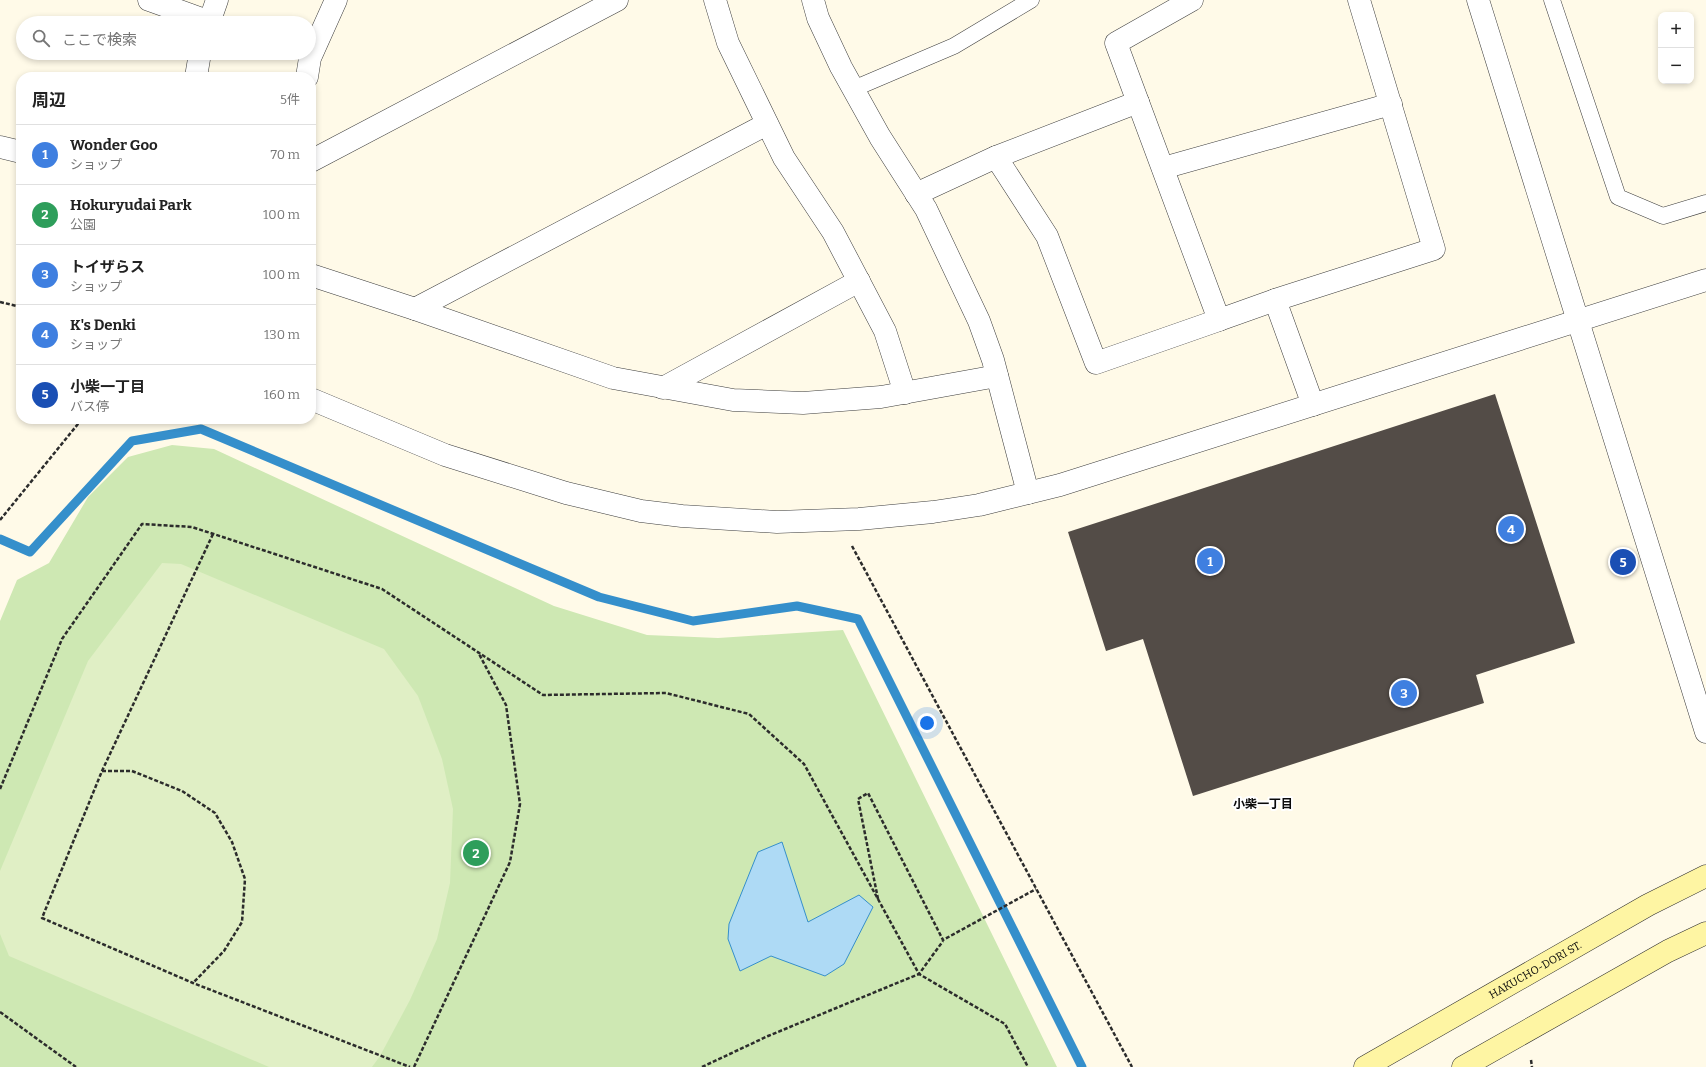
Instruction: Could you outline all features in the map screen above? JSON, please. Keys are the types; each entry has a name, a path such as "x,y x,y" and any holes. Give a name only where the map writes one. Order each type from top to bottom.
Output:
{"main road":[{"name":"HAKUCHO-DORI ST.","path":"1365,1067 1648,905 1706,876"},
{"path":"1463,1067 1668,952 1706,933"}],"street":[{"path":"149,0 192,16"},
{"path":"213,16 217,0"},
{"path":"316,39 336,0"},
{"path":"316,158 617,0"},
{"path":"715,0 728,44 784,158 833,232 885,331 905,393"},
{"path":"813,0 818,18 840,67 926,209 979,321 993,360 1028,493"},
{"path":"1192,0 1116,43 1219,320"},
{"path":"996,157 1047,236 1096,363 1275,300 1434,249 1359,0"},
{"path":"1478,0 1706,732"},
{"path":"197,72 199,60"},
{"path":"916,194 996,157 1138,102"},
{"path":"1163,168 1391,104"},
{"path":"415,309 767,124"},
{"path":"0,147 16,151"},
{"path":"316,277 415,309 613,378 733,400 803,403 881,397 997,376"},
{"path":"316,401 445,455 566,493 626,507 682,516 776,522 838,520 933,512 979,506 1060,485 1578,322 1706,280"},
{"path":"663,388 859,281"},
{"path":"1275,300 1312,405"}],"lane":[{"path":"852,89 954,46 1031,0"},
{"path":"1552,0 1618,197 1663,216 1706,203"}],"path":[{"path":"0,302 16,306"},
{"path":"0,520 78,424"},
{"path":"838,520 1132,1067"},
{"path":"0,789 62,639 142,524 192,527 382,589 543,695 666,693 749,714 804,764 919,974 1004,1024 1028,1067"},
{"path":"213,534 102,771 42,918 193,984 410,1067"},
{"path":"414,1067 510,862 520,804 506,705 477,651"},
{"path":"102,771 132,771 182,791 215,813 232,842 245,879 242,922 224,951 193,984"},
{"path":"878,901 858,799 868,793 943,940"},
{"path":"702,1067 768,1036 919,974 943,940 1036,888"},
{"path":"0,1012 76,1067"}],"green space":[{"path":"172,445 214,449 554,606 647,635 718,638 843,630 1057,1067 0,1067 0,621 17,580 49,563 88,497 128,457"},
{"path":"162,563 181,564 384,649 418,696 442,759 453,809 450,883 437,939 410,1000 380,1056 372,1067 269,1067 9,956 0,934 0,871 88,661"}],"water":[{"path":"782,842 808,922 859,895 873,907 844,964 825,976 771,956 740,971 728,939 729,924 758,852"}],"building":[{"path":"1495,394 1575,643 1476,675 1484,703 1193,796 1143,639 1106,651 1068,532"}],"waterway":[{"path":"0,539 30,552 132,441 201,429 599,597 693,621 797,606 858,619 1082,1067"}],"place":[{"name":"K's Denki","path":"1511,529"},
{"name":"Wonder Goo","path":"1210,561"},
{"name":"小柴一丁目","path":"1623,562"},
{"name":"トイザらス","path":"1404,693"},
{"name":"Hokuryudai Park","path":"476,853"}],"district":[{"name":"小柴一丁目","path":"1263,804"}]}
